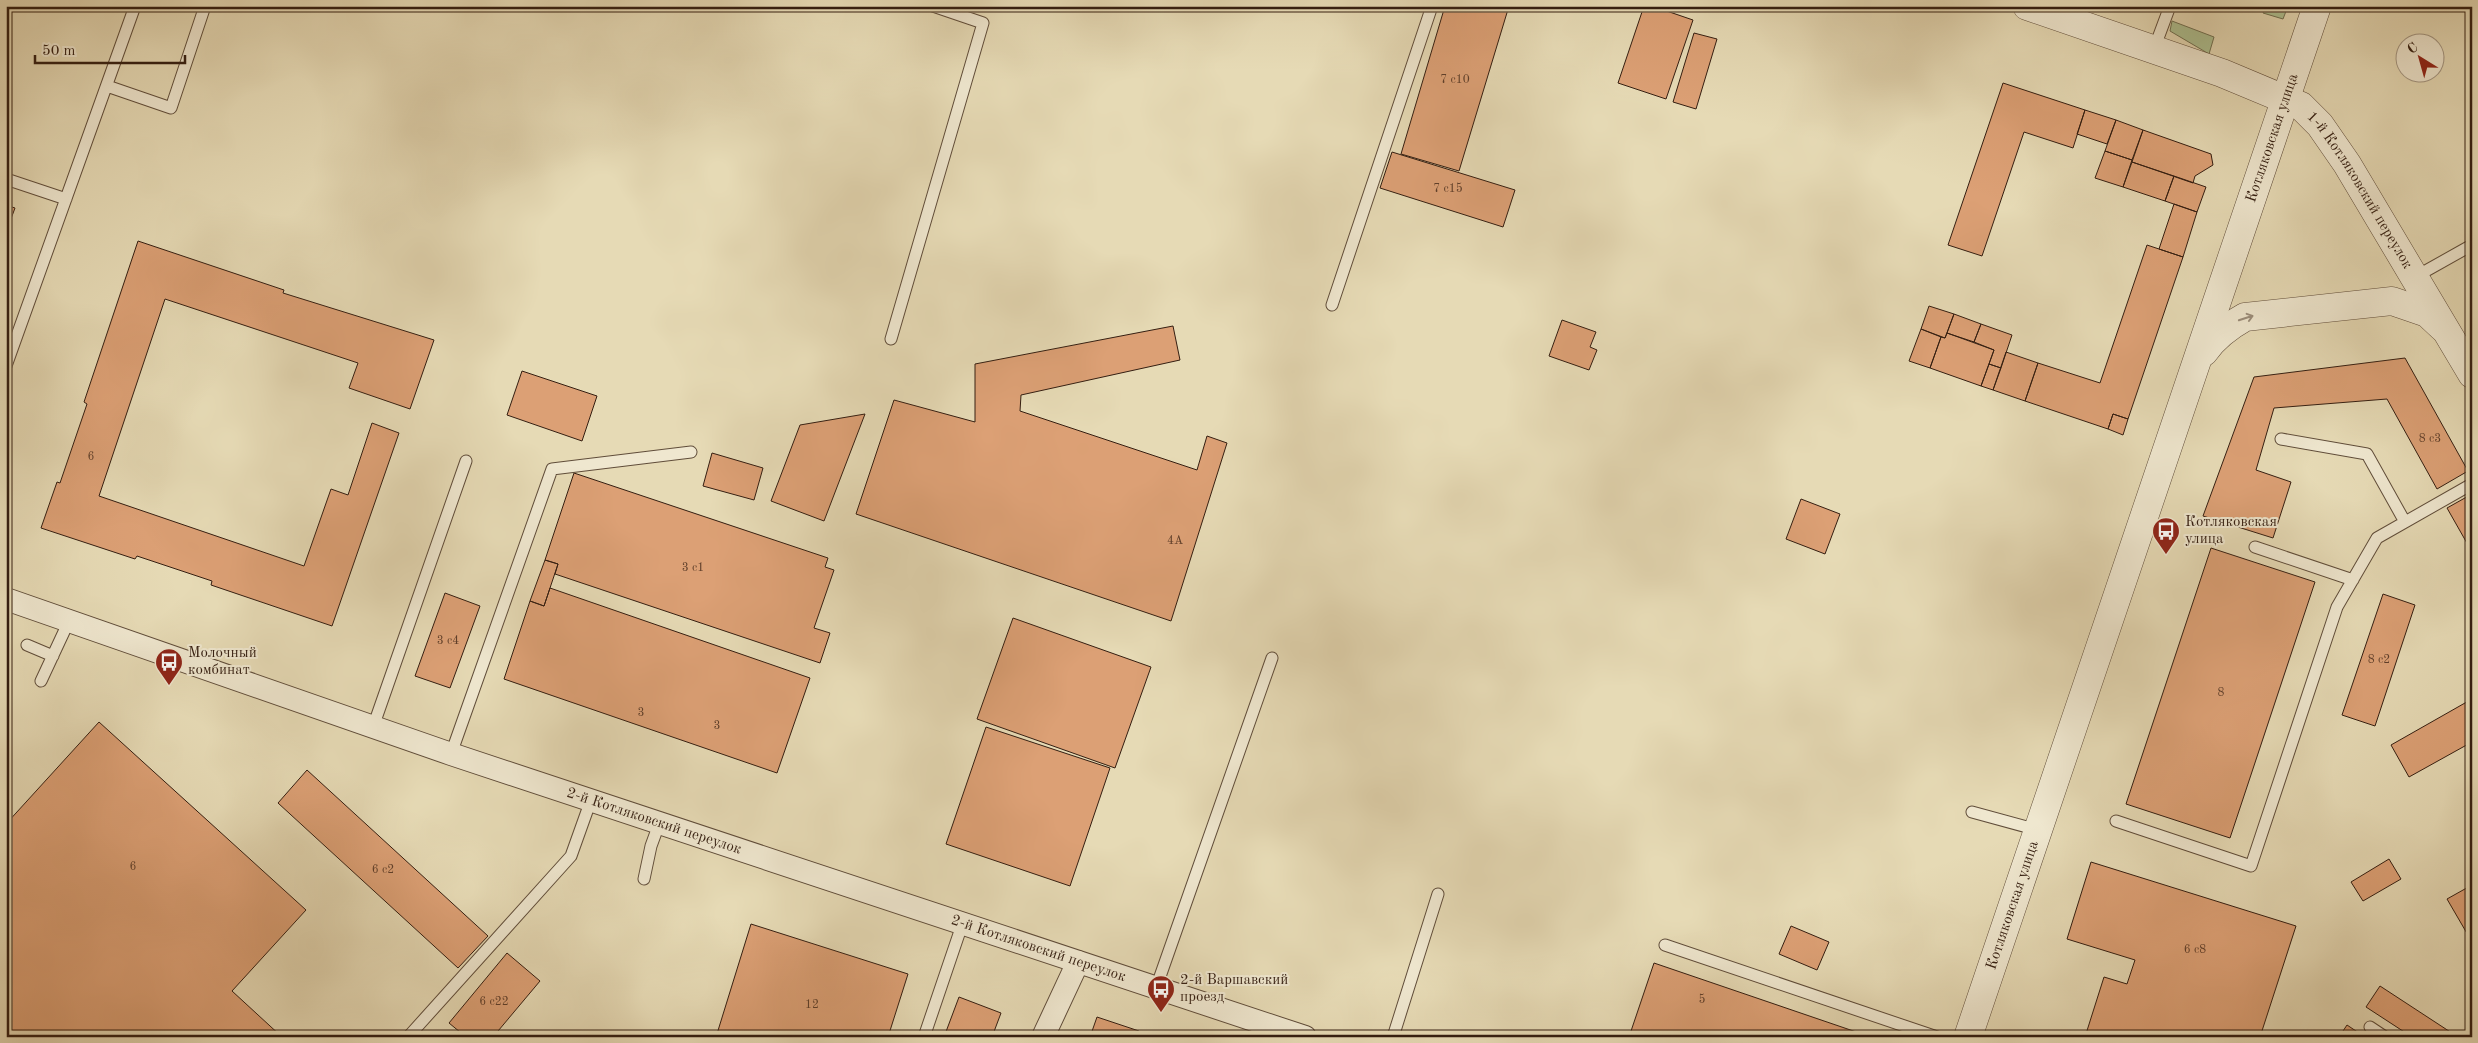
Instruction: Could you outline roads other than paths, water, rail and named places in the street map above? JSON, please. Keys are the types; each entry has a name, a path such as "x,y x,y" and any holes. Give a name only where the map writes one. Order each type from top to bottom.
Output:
{"street":[{"name":"1-й Котляковский переулок","path":"2027,6 2154,49 2285,98 2301,106 2320,125 2347,164 2472,374"},
{"name":"Котляковская улица","path":"1968,1037 2317,6"},
{"path":"2198,362 2210,343 2226,329 2245,317 2392,301 2427,313 2439,323 2454,344"},
{"name":"2-й Котляковский переулок","path":"6,599 451,754 1304,1037"},
{"path":"1043,1037 1078,962"}],"lane":[{"path":"6,366 135,6"},
{"path":"107,86 171,108 205,6"},
{"path":"891,339 983,23 933,6"},
{"path":"1332,305 1432,6"},
{"path":"2154,49 2170,6"},
{"path":"6,179 66,199"},
{"path":"2415,277 2472,245"},
{"path":"2281,439 2367,454 2405,522"},
{"path":"451,754 552,469 691,452"},
{"path":"373,727 466,461"},
{"path":"2116,821 2251,866 2337,607 2377,538 2472,484"},
{"path":"2255,547 2353,580"},
{"path":"42,681 70,621"},
{"path":"27,645 53,656"},
{"path":"1156,988 1272,658"},
{"path":"408,1037 571,856 592,800"},
{"path":"1972,812 2038,830"},
{"path":"644,879 651,846 660,824"},
{"path":"1393,1037 1438,894"},
{"path":"924,1037 962,925"},
{"path":"1666,946 1937,1037"},
{"path":"2370,1027 2385,1037"}],"place":[{"name":"Котляковская улица","path":"2166,555"},
{"name":"Молочный комбинат","path":"169,686"},
{"name":"2-й Варшавский проезд","path":"1161,1013"}]}
